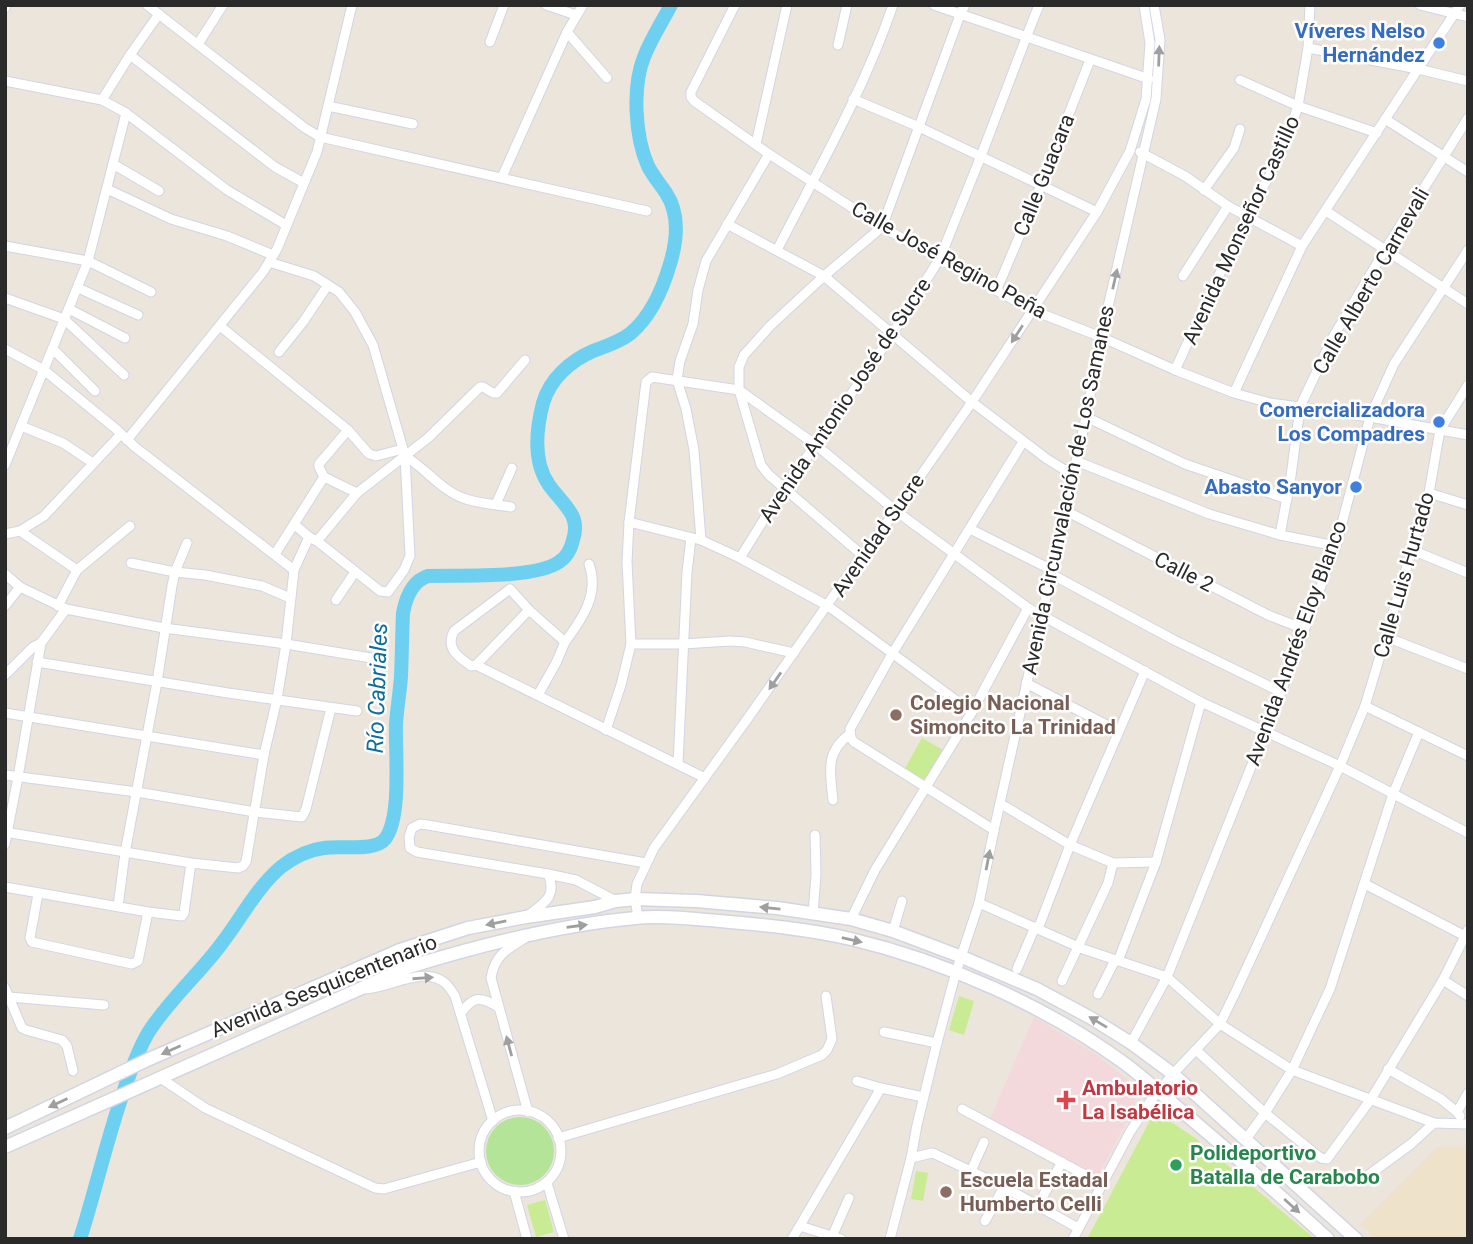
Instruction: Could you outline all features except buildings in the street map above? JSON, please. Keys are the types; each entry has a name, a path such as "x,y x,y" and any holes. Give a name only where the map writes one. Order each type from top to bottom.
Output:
{"main road":[{"name":"Avenida Sesquicentenario","path":"5,1128 148,1060 400,950 468,929 616,901 696,901 777,908 850,919 893,931 1037,989 1131,1042 1173,1074 1356,1239"},
{"name":"Avenida Sesquicentenario","path":"5,1147 409,967 478,946 535,932 638,917 776,926 861,942 956,972 1029,1005 1082,1035 1125,1063 1233,1153 1328,1239"}],"street":[{"path":"147,5 320,137 647,211"},
{"path":"198,44 223,5"},
{"path":"5,534 20,531 44,516 93,463 124,437 220,326 271,258 317,152 352,5"},
{"path":"490,43 504,5"},
{"path":"546,5 570,11 583,5"},
{"name":"Calle José Regino Peña","path":"735,5 691,92 691,97 769,154 882,226 1032,310 1234,393 1270,403 1370,416 1468,435"},
{"path":"756,144 787,5"},
{"path":"838,45 847,5"},
{"path":"778,250 853,99 893,5"},
{"path":"934,5 963,10 1026,38 1149,79"},
{"name":"Avenida Antonio José de Sucre","path":"740,558 784,487 893,334 940,258 1039,5"},
{"name":"Avenidad Sucre","path":"638,917 636,884 658,842 862,555 896,512 1097,212 1131,149 1146,99 1150,43 1144,5"},
{"name":"Avenida Circunvalación de Los Samanes","path":"890,1239 937,1043 956,972 979,904 1066,511 1101,337 1156,99 1160,40 1154,5"},
{"name":"Avenida Monseñor Castillo","path":"1175,370 1247,215 1276,164 1287,138 1298,106 1308,48 1310,5"},
{"path":"1420,5 1457,10 1468,17"},
{"path":"862,555 769,475 761,465 739,390 740,367 744,355 770,326 882,226 963,10"},
{"path":"1234,393 1302,246 1457,10"},
{"path":"502,177 568,32 570,11"},
{"path":"102,100 159,14"},
{"path":"568,32 607,78"},
{"path":"1308,48 1468,81"},
{"path":"130,55 275,167 304,183"},
{"name":"Calle Guacara","path":"997,289 1090,60"},
{"path":"1240,80 1298,106 1377,133"},
{"path":"5,81 102,100 126,113 227,190 286,225"},
{"path":"853,99 919,127 1097,212"},
{"path":"328,106 413,124"},
{"path":"5,466 88,261 126,113"},
{"name":"Calle Alberto Carnevali","path":"1280,535 1300,407 1333,337 1468,118"},
{"path":"1385,119 1468,172"},
{"path":"1205,190 1234,148 1240,129"},
{"path":"1131,149 1144,153 1185,176 1228,206 1302,246"},
{"path":"701,540 694,450 687,409 677,380 680,361 693,324 706,261 769,154"},
{"path":"113,164 159,191"},
{"path":"107,189 171,219 227,236 314,276 339,292 355,312 373,345 404,453 410,556 404,570 386,593 293,524"},
{"path":"1183,276 1228,206"},
{"path":"1326,211 1468,304"},
{"path":"727,224 824,276 972,402 1023,442 1073,475"},
{"path":"5,246 88,261 151,292"},
{"name":"Avenida Andrés Eloy Blanco","path":"1131,1042 1167,977 1281,692 1336,546 1370,416 1394,364 1468,250"},
{"path":"279,352 328,285"},
{"path":"78,288 138,315"},
{"path":"5,298 64,319 124,375"},
{"path":"69,310 125,338"},
{"path":"220,326 348,430 372,456 404,453 461,498 511,506"},
{"path":"5,348 44,370 124,437 294,570"},
{"path":"53,349 95,391"},
{"path":"7,832 191,863 238,868 243,866 246,862 264,755 277,699 294,570 313,539 357,493 404,453 428,438 480,387 497,393 525,360"},
{"path":"606,730 631,644 627,562 629,522 646,382 652,377 739,390 816,444 896,512 1028,608 1201,702 1340,766 1468,832"},
{"name":"Calle Luis Hurtado","path":"1073,1239 1130,1132 1149,1103 1220,1024 1340,766 1366,706 1429,493 1440,430 1468,385"},
{"path":"1086,417 1185,464 1287,499"},
{"path":"348,430 319,467 324,477 357,493"},
{"path":"5,434 19,431 62,443 93,463"},
{"path":"994,830 855,742 850,729 892,653 1023,442"},
{"path":"1076,461 1209,514 1280,535 1336,546"},
{"path":"496,504 512,468"},
{"path":"275,554 324,477"},
{"path":"1429,493 1468,505"},
{"name":"Calle 2","path":"1066,511 1268,615 1304,629"},
{"path":"629,522 701,540 828,606 972,712"},
{"path":"5,844 41,643 62,607 77,570 130,526"},
{"path":"970,529 1174,640 1281,692"},
{"path":"20,531 77,570"},
{"path":"678,764 691,538"},
{"path":"118,906 164,628 175,572 187,543"},
{"path":"1412,550 1468,573"},
{"path":"131,563 262,586 290,598"},
{"path":"538,695 565,642 588,606 593,573 589,564"},
{"path":"337,600 355,572"},
{"path":"5,574 20,587 62,607 164,628 371,658"},
{"path":"5,606 20,587"},
{"path":"565,642 510,589 454,631 450,640 458,656 471,666 476,665 705,778"},
{"path":"850,919 876,870 972,712 1028,608"},
{"path":"476,665 529,610"},
{"path":"1386,637 1468,669"},
{"path":"631,644 730,641 794,653"},
{"path":"5,675 33,647 41,643"},
{"path":"37,662 357,711"},
{"path":"1017,969 1037,928 1145,671"},
{"path":"1026,683 1118,731"},
{"path":"1098,994 1116,961 1156,862 1201,702"},
{"path":"1366,706 1468,756"},
{"path":"5,775 299,817 304,815 331,708"},
{"path":"5,713 264,755"},
{"path":"1246,1139 1292,1070 1330,989 1393,794 1419,732"},
{"path":"832,800 832,753 840,741 850,734"},
{"path":"1001,804 1070,845 1113,863 1156,862"},
{"path":"616,901 576,880 417,852 410,848 412,828 420,824 428,825 646,863"},
{"path":"813,914 815,835"},
{"path":"5,887 182,916 191,863"},
{"path":"1062,981 1108,883 1113,863"},
{"path":"526,917 550,896 552,891 548,874"},
{"path":"1196,1050 1265,1114 1313,1153 1327,1159 1371,1099 1443,980 1466,933 1365,884"},
{"path":"38,894 30,938 32,942 132,964 138,961 148,912"},
{"path":"893,931 902,901"},
{"path":"979,904 1077,946 1167,977 1220,1024 1292,1070 1434,1124 1467,1124"},
{"path":"528,1111 491,978 499,956 535,932"},
{"path":"356,990 375,989 420,976 434,976 446,983 455,996 461,1013 493,1121"},
{"path":"1443,980 1468,996"},
{"path":"7,992 104,1005"},
{"path":"7,992 22,1028 62,1040 67,1046 73,1071"},
{"path":"558,1138 777,1074 822,1055 832,1039 826,996"},
{"path":"461,1013 473,1000 489,1001 498,1007"},
{"path":"884,1032 937,1043"},
{"path":"1388,1069 1441,1100 1467,1124"},
{"path":"153,1080 205,1108 375,1188 384,1189 481,1162"},
{"path":"858,1081 923,1097"},
{"path":"792,1239 881,1088"},
{"path":"1457,1112 1468,1093"},
{"path":"962,1110 1102,1184"},
{"path":"512,1111 538,1114 549,1122 558,1138 561,1146 560,1160 555,1173 547,1183 535,1190 514,1191 496,1184 486,1174 481,1162 479,1149 482,1136 499,1116 512,1111"},
{"path":"1359,1182 1434,1124"},
{"path":"971,1171 984,1142"},
{"path":"911,1158 932,1153 1004,1187 1078,1228"},
{"path":"1038,1205 1062,1162"},
{"path":"547,1183 564,1239"},
{"path":"985,1221 1004,1187"},
{"path":"514,1191 527,1239"},
{"path":"800,1226 835,1238 849,1198"}],"shaded area":[{"name":"Ambulatorio La Isabélica","path":"1034,1017 1097,1055 1128,1080 1135,1095 1135,1105 1096,1180 989,1121"},
{"path":"1468,1146 1468,1239 1377,1239 1360,1225 1438,1147"}],"green space":[{"path":"922,738 943,750 924,781 904,770"},
{"path":"959,996 974,1001 964,1035 949,1030"},
{"name":"Polideportivo Batalla de Carabobo","path":"1155,1111 1195,1138 1315,1239 1087,1239"},
{"path":"520,1117 533,1120 544,1127 551,1138 554,1151 551,1164 544,1175 533,1182 520,1185 507,1182 496,1175 489,1164 486,1151 489,1138 496,1127 507,1120"},
{"path":"916,1171 928,1173 923,1201 911,1199"},
{"path":"545,1200 554,1232 536,1237 527,1205"}],"waterway":[{"name":"Río Cabriales","path":"80,1239 127,1080 140,1048 156,1021 219,947 263,885 281,867 301,854 318,849 374,845 385,839 394,816 396,800 396,724 403,613 414,586 428,576 496,575 532,571 559,562 570,550 575,530 573,518 549,485 540,466 537,446 541,413 546,394 569,366 585,355 622,339 638,326 660,292 667,273 674,246 674,210 650,170 644,154 638,127 637,97 644,57 671,5"}],"place":[{"name":"Víveres Nelso Hernández","path":"1439,43"},
{"name":"Comercializadora Los Compadres","path":"1439,422"},
{"name":"Abasto Sanyor","path":"1356,487"},
{"name":"Colegio Nacional Simoncito La Trinidad","path":"896,715"},
{"name":"Ambulatorio La Isabélica","path":"1066,1100"},
{"name":"Polideportivo Batalla de Carabobo","path":"1176,1165"},
{"name":"Escuela Estadal Humberto Celli","path":"946,1192"}]}
